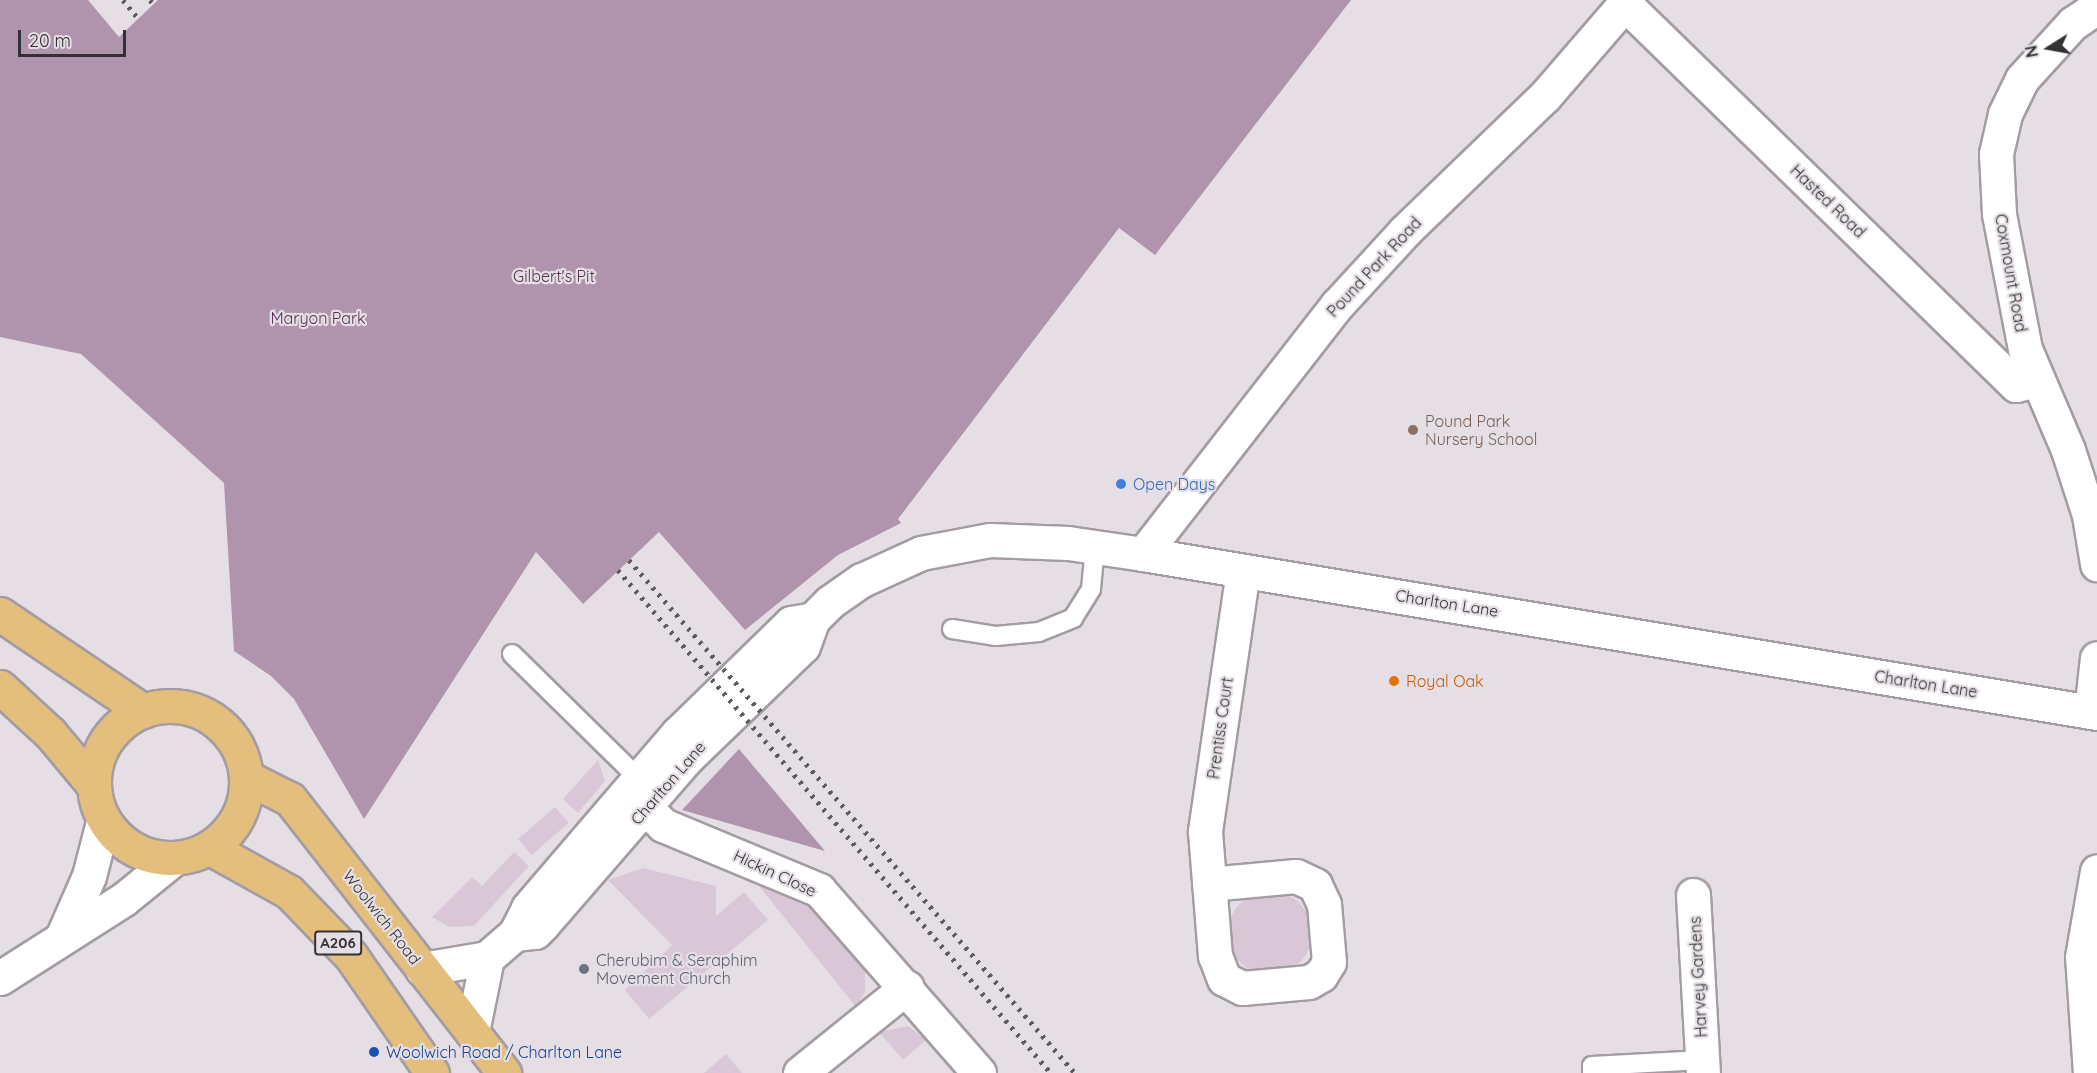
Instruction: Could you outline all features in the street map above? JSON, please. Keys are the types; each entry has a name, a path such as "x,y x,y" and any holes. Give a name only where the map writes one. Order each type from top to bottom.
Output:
{"main road":[{"path":"0,614 143,711"},
{"path":"0,687 51,733 93,783 103,822 130,848 172,860 210,848 238,815 246,777 228,731 209,715 176,704 143,711 109,738 93,783"},
{"name":"Woolwich Road","path":"246,777 290,799 504,1073"},
{"name":"A206","path":"210,848 289,892 351,956 432,1073"}],"street":[{"name":"Hasted Road","path":"1627,2 2016,385 2036,380"},
{"name":"Pound Park Road","path":"1143,554 1337,305 1405,231 1552,88 1627,2"},
{"name":"Coxmount Road","path":"2097,7 2073,23 2022,79 2005,114 1996,154 2012,293 2036,380 2082,493 2097,564"},
{"name":"Charlton Lane","path":"487,958 515,934 535,932 543,924 642,793 687,758 803,646 813,619 862,580 921,553 990,540 1095,547 1143,554 1243,572 1570,622 2094,712"},
{"name":"Prentiss Court","path":"1209,884 1204,831 1243,572"},
{"path":"2094,712 2097,658"},
{"name":"Hickin Close","path":"642,793 663,825 819,890 907,987 979,1073"},
{"path":"64,933 89,876 103,822"},
{"path":"0,978 64,933 124,899 172,860"},
{"path":"2090,1073 2082,957 2097,871"},
{"name":"Harvey Gardens","path":"1693,895 1703,1066"},
{"path":"422,969 487,958 472,1032"},
{"path":"800,1073 907,987"}],"lane":[{"path":"951,629 996,636 1039,632 1072,618 1090,589 1095,547"},
{"path":"512,654 642,793"},
{"name":"Harvey Gardens","path":"1592,1073 1592,1066 1703,1066"}],"shaded area":[{"path":"598,760 605,781 578,813 563,799"},
{"path":"555,807 569,823 532,855 518,839"},
{"path":"514,852 529,866 474,926 450,927 432,917 472,877 482,886"},
{"path":"643,868 716,886 716,916 744,892 768,920 649,1019 625,990 672,945 608,880"},
{"path":"759,886 814,909 865,970 865,992 856,1007"},
{"path":"1262,891 1278,891 1294,898 1305,909 1312,925 1309,949 1300,963 1278,975 1262,975 1246,968 1235,957 1228,941 1228,925 1235,909 1246,898"},
{"path":"908,1026 926,1040 903,1060 879,1032"},
{"path":"726,1054 742,1073 704,1073"}],"green space":[{"name":"Maryon Park","path":"0,0 88,0 119,37 158,0 1351,0 1155,255 1119,228 898,519 901,523 838,555 745,630 659,532 583,604 536,552 364,819 294,699 271,676 234,651 224,483 81,354 0,337"},
{"path":"739,749 825,851 682,810"}],"railway":[{"path":"123,0 139,19"},
{"path":"150,0 154,4"},
{"path":"629,560 1075,1073"},
{"path":"618,570 1051,1073"}],"place":[{"name":"Pound Park Nursery School","path":"1413,430"},
{"name":"Open Days","path":"1121,484"},
{"name":"Royal Oak","path":"1394,681"},
{"name":"Cherubim & Seraphim Movement Church","path":"584,969"},
{"name":"Woolwich Road / Charlton Lane","path":"374,1052"}],"park label":[{"name":"Gilbert's Pit","path":"554,276"}]}
